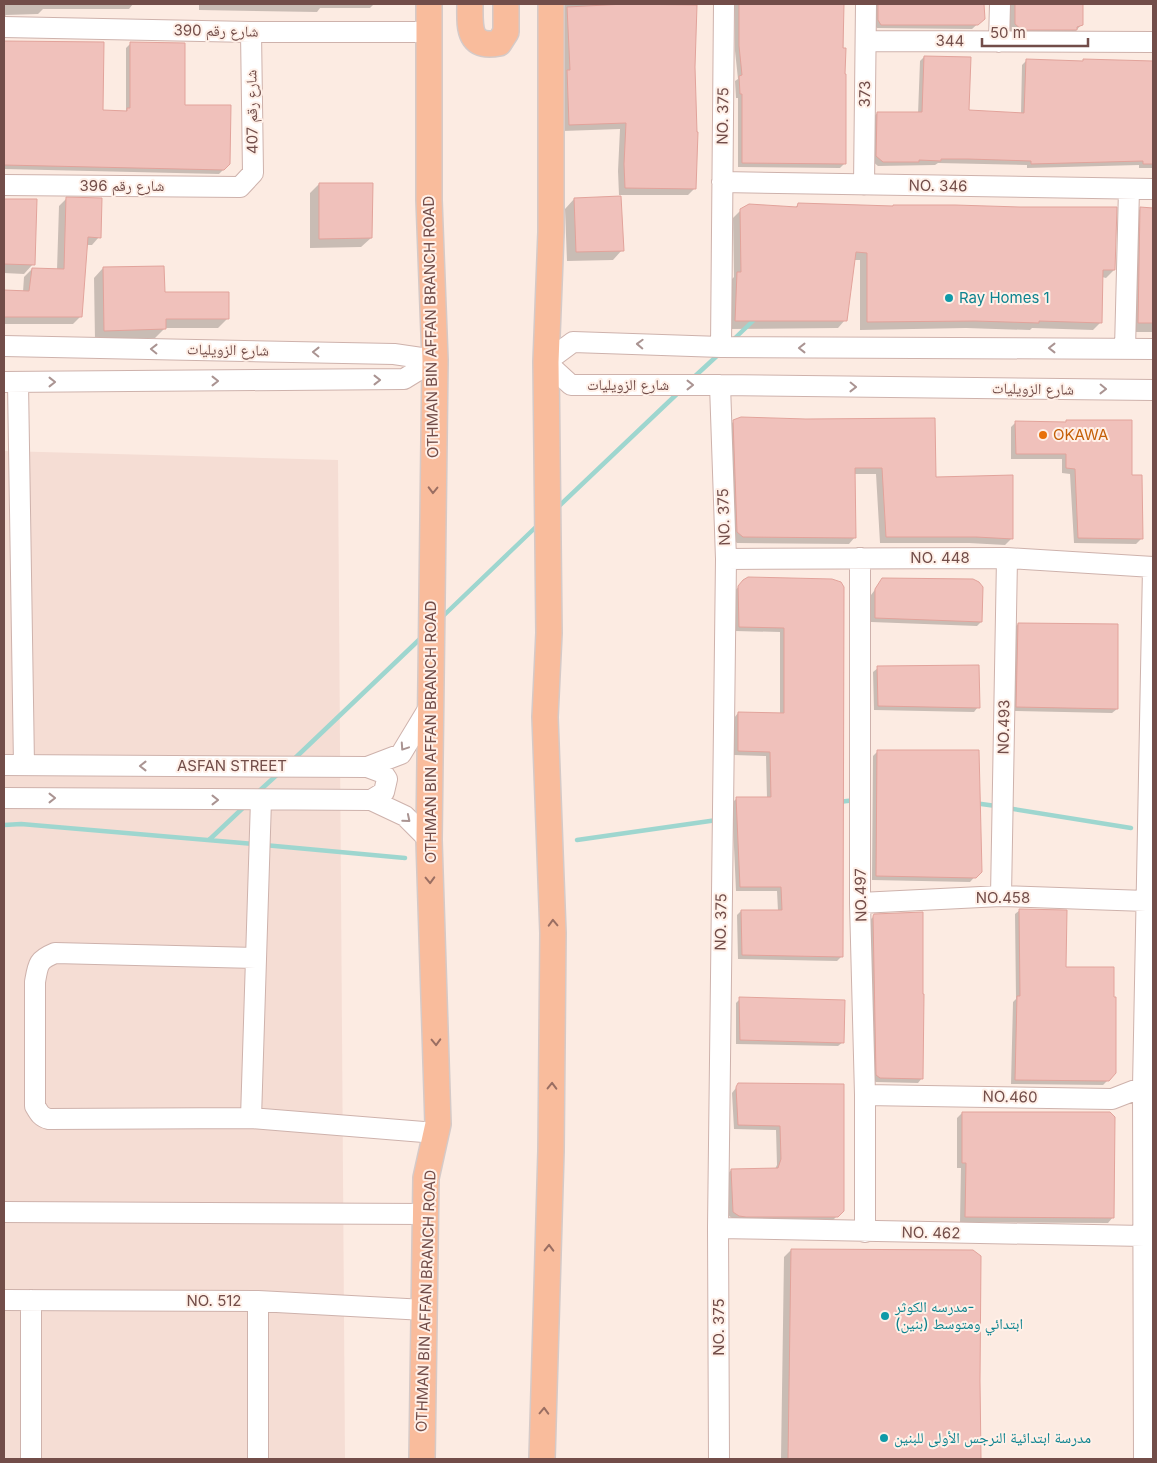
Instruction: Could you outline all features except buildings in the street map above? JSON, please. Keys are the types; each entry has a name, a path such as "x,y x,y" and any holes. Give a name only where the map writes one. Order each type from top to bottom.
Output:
{"main road":[{"name":"OTHMAN BIN AFFAN BRANCH ROAD","path":"422,1459 426,1178 438,1124 429,840 435,360 428,200 429,4"},
{"path":"428,200 443,56 446,4"},
{"path":"470,4 470,29 478,41 489,44 499,42 506,32 506,4"},
{"path":"534,4 536,100 551,232"},
{"path":"542,1459 551,1151 553,933 545,717 549,633 546,362 551,232 550,4"}],"street":[{"name":"NO. 375","path":"721,347 724,4"},
{"name":"373","path":"864,185 866,4"},
{"path":"999,42 1000,4"},
{"name":"شارع رقم 390","path":"4,27 251,32 428,32"},
{"name":"شارع رقم 407","path":"240,187 253,173 251,32"},
{"name":"344","path":"866,41 1153,42"},
{"name":"NO. 346","path":"722,182 1153,189"},
{"name":"شارع رقم 396","path":"4,185 240,187"},
{"path":"1125,349 1129,189"},
{"path":"546,362 573,342 721,347 1153,349"},
{"name":"شارع الزويليات","path":"4,346 394,354 435,360"},
{"name":"شارع الزويليات","path":"11,382 404,379 435,360"},
{"name":"شارع الزويليات","path":"546,362 571,385 1153,390"},
{"path":"11,382 12,570 24,766"},
{"name":"NO. 375","path":"719,1459 718,1228 726,559 720,385"},
{"name":"NO.497","path":"860,558 860,903 865,1095 864,1232"},
{"name":"NO. 448","path":"726,559 1007,558 1153,567"},
{"name":"NO.493","path":"1000,896 1007,558"},
{"path":"1144,1459 1144,1236 1148,1088 1146,901 1153,567"},
{"name":"ASFAN STREET","path":"4,765 367,767 401,754 430,706"},
{"path":"367,767 383,773 387,779 384,792 371,800"},
{"path":"4,798 371,800 405,816 429,840"},
{"path":"251,1118 261,800"},
{"name":"NO.458","path":"860,903 1000,896 1146,901"},
{"path":"256,958 55,953 42,959 38,966 35,982 35,1106 43,1117 49,1119 251,1118 436,1133"},
{"name":"NO.460","path":"865,1095 1112,1099 1148,1088"},
{"path":"4,1212 426,1214"},
{"name":"NO. 462","path":"718,1228 1144,1236"},
{"name":"NO. 512","path":"4,1300 258,1301 425,1310"},
{"path":"31,1300 31,1459"},
{"path":"258,1301 258,1459"}],"shaded area":[{"path":"4,451 338,460 345,1459 4,1459"}],"waterway":[{"path":"733,340 757,317"},
{"path":"693,378 719,354"},
{"path":"556,509 679,392"},
{"path":"440,619 539,524"},
{"path":"292,761 422,637"},
{"path":"257,793 279,773"},
{"path":"838,802 856,800"},
{"path":"974,803 996,806"},
{"path":"209,840 245,806"},
{"path":"1007,808 1131,828"},
{"path":"577,840 717,820"},
{"path":"4,825 21,824 254,844"},
{"path":"264,845 405,858"}],"place":[{"name":"Ray Homes 1","path":"949,298"},
{"name":"OKAWA","path":"1043,435"},
{"name":"مدرسه الكوثر- ابتدائي ومتوسط (بنين)","path":"885,1316"},
{"name":"مدرسة ابتدائية النرجس الأولى للبنين","path":"884,1438"}]}
